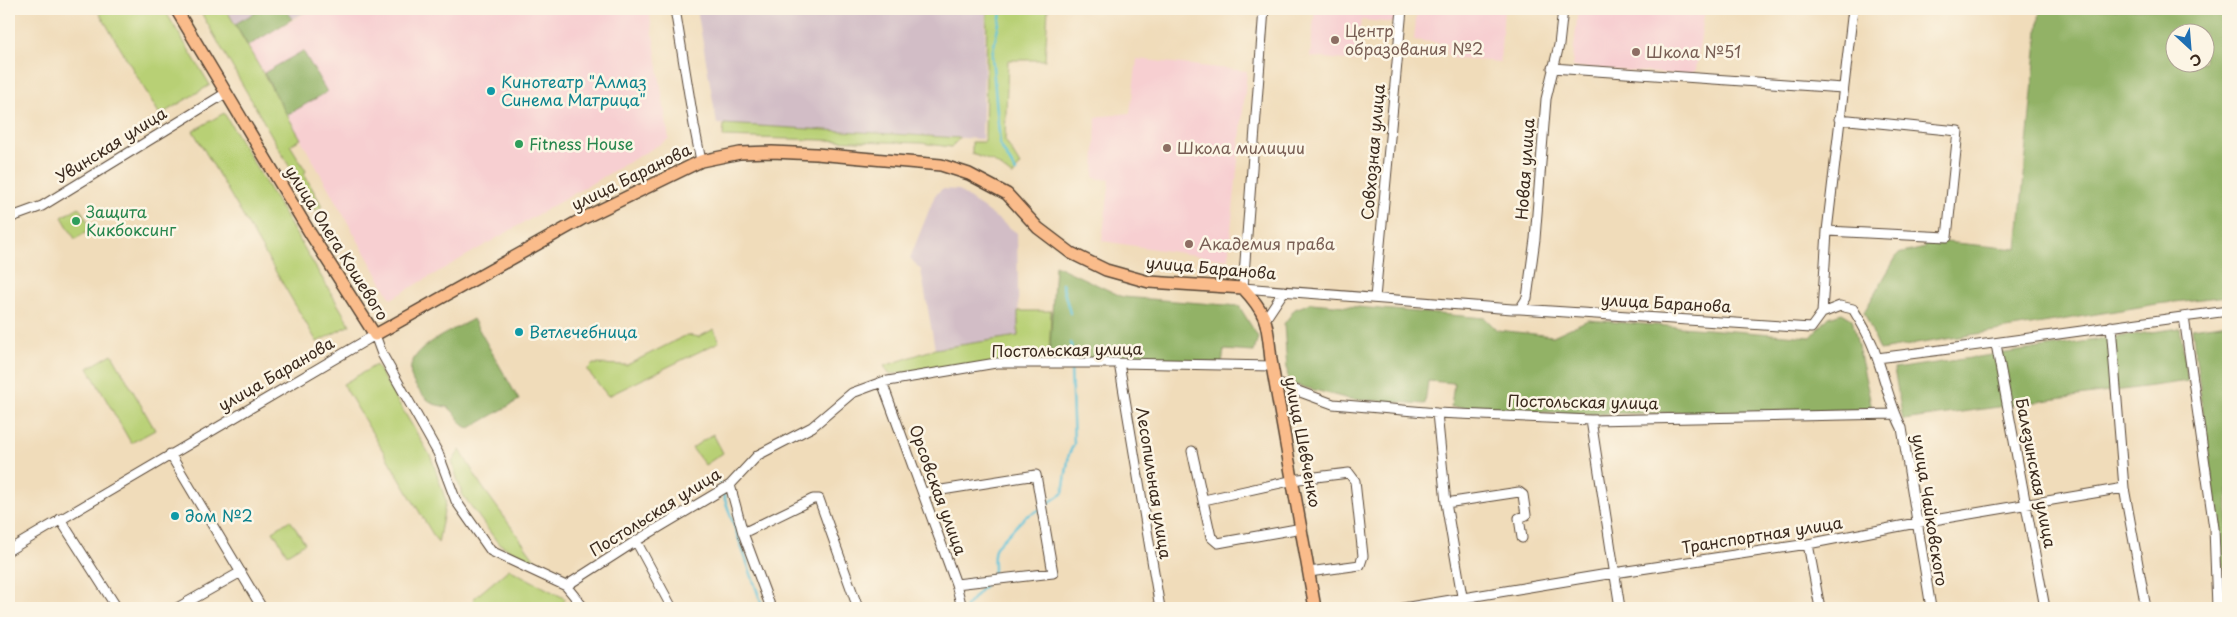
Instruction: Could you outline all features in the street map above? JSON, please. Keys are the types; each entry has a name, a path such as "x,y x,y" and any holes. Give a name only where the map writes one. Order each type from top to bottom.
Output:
{"main road":[{"name":"улица Олега Кошевого","path":"176,9 375,336"},
{"name":"улица Баранова","path":"375,336 584,218 702,160 740,153 772,152 888,159 941,165 969,174 1007,194 1038,228 1071,253 1106,270 1149,282 1243,288"},
{"name":"улица Шевченко","path":"1243,288 1256,302 1266,318 1272,366 1294,481 1315,608"}],"street":[{"path":"675,9 694,125 702,160"},
{"path":"1243,288 1264,9"},
{"name":"Совхозная улица","path":"1375,298 1402,9"},
{"name":"Новая улица","path":"1520,309 1527,298 1528,292 1535,239 1546,99 1559,45 1563,9"},
{"path":"1822,313 1827,231 1853,9"},
{"path":"1552,68 1843,88"},
{"name":"Увинская улица","path":"9,218 42,206 226,93"},
{"path":"1827,231 1947,237 1958,131 1839,119"},
{"name":"улица Баранова","path":"1243,288 1498,309 1811,328 1822,313"},
{"path":"1266,318 1284,290"},
{"name":"улица Чайковского","path":"1822,313 1840,306 1853,309 1870,338 1894,414 1902,428 1931,608"},
{"path":"1877,358 1996,344 2111,326 2228,311"},
{"path":"2184,317 2214,528 2217,608"},
{"path":"2111,326 2124,488 2146,608"},
{"name":"улица Баранова","path":"9,550 170,454 375,336"},
{"name":"улица Олега Кошевого","path":"375,336 382,354 438,453 456,501 491,551 566,586"},
{"name":"Балезинская улица","path":"1996,344 2045,608"},
{"name":"Постольская улица","path":"566,586 636,541 730,485 758,455 812,427 852,393 882,382 996,363 1272,366"},
{"name":"Лесопильная улица","path":"1119,363 1160,608"},
{"name":"Орсовская улица","path":"882,382 956,584 962,608"},
{"name":"Постольская улица","path":"1276,384 1333,404 1438,413 1591,420 1894,414"},
{"path":"1438,413 1446,503 1464,608"},
{"path":"1591,420 1620,608"},
{"path":"1192,451 1211,538 1218,544 1302,528"},
{"path":"170,454 262,608"},
{"path":"1204,500 1294,481 1350,473 1355,481 1363,556 1360,565 1309,572"},
{"path":"923,493 1036,475 1053,573 956,584"},
{"path":"730,485 743,533 771,608"},
{"name":"Транспортная улица","path":"1403,608 1462,597 1808,544 1916,523 2124,488"},
{"path":"1446,503 1519,492 1523,495 1526,515 1519,518 1522,538"},
{"path":"743,533 813,499 819,499 858,608"},
{"path":"60,519 117,608"},
{"path":"636,541 672,608"},
{"path":"1808,544 1820,608"},
{"path":"177,608 241,572"},
{"path":"566,586 581,604 572,608"}],"shaded area":[{"path":"226,9 262,9 235,24"},
{"path":"286,9 312,9 292,19"},
{"path":"312,9 649,9 669,139 391,299 248,46"},
{"path":"697,9 986,9 982,139 717,124"},
{"name":"Центр образования №2","path":"1315,9 1398,9 1397,23 1361,20 1356,61 1310,57"},
{"path":"1417,9 1504,9 1500,62 1451,58 1446,53 1447,44 1414,40"},
{"name":"Школа №51","path":"1578,9 1705,9 1696,70 1688,75 1572,67"},
{"name":"Школа милиции","path":"1137,59 1247,71 1228,260 1102,241 1110,180 1094,178 1096,117 1130,113"},
{"path":"942,189 958,190 1017,233 1019,336 935,349 921,270 910,258 935,195"}],"green space":[{"path":"97,9 164,9 210,85 160,115"},
{"path":"199,9 226,9 301,139 290,145 306,171 304,174 322,206 315,211"},
{"path":"262,9 286,9 292,19 248,46 235,24"},
{"path":"987,9 1048,9 1045,60 1008,60 1005,140 1020,165 1013,176 994,162 972,154 972,142 985,142"},
{"path":"2040,9 2228,9 2228,296 2157,304 1880,350 1864,312 1898,254 1925,248 1925,240 2017,249"},
{"path":"303,51 327,92 287,115 264,73"},
{"path":"224,113 350,325 317,342 193,131"},
{"path":"724,124 960,138 951,147 921,143 723,137"},
{"name":"Защита Кикбоксинг","path":"79,207 89,224 87,226 89,231 75,239 62,217"},
{"path":"1055,265 1123,297 1239,306 1258,337 1254,352 1224,350 1222,363 1049,362"},
{"path":"1311,303 1485,318 1497,330 1553,336 1588,320 1811,337 1829,317 1842,313 1852,319 1872,408 1848,410 1583,414 1451,407 1454,383 1428,381 1425,404 1349,399 1288,383 1284,324 1295,309"},
{"path":"1018,311 1051,311 1049,362 889,374 884,366 935,349 1018,336"},
{"path":"473,319 519,400 470,428 461,423 449,408 434,404 426,398 415,385 411,373 412,363 418,353 428,344"},
{"path":"2228,323 2228,608 2222,608 2223,564 2192,328"},
{"path":"2180,328 2188,381 1903,420 1894,369"},
{"path":"714,329 719,342 608,396 587,370 593,364 627,365 687,335 699,337"},
{"path":"112,354 155,430 131,443 88,368"},
{"path":"376,365 431,457 446,501 438,543 343,384"},
{"path":"713,434 723,453 705,465 692,448"},
{"path":"460,450 481,485 541,568 498,543 462,494 452,462"},
{"path":"290,520 305,543 287,554 273,531"},
{"path":"509,569 566,599 558,608 477,608 473,599"}],"waterway":[{"path":"1002,9 992,55 1000,145 1016,172"},
{"path":"1062,284 1070,313"},
{"path":"1071,343 1072,360"},
{"path":"1044,506 1063,493 1069,454 1074,444 1071,368"},
{"path":"706,483 720,482"},
{"path":"723,494 763,608"},
{"path":"993,578 996,547 1025,517 1039,510"},
{"path":"965,608 985,585"}],"place":[{"name":"Центр образования №2","path":"1335,40"},
{"name":"Школа №51","path":"1636,52"},
{"name":"Кинотеатр \"Алмаз Синема Матрица\"","path":"491,91"},
{"name":"Fitness House","path":"519,144"},
{"name":"Школа милиции","path":"1167,148"},
{"name":"Защита Кикбоксинг","path":"76,221"},
{"name":"Академия права","path":"1189,244"},
{"name":"Ветлечебница","path":"519,332"},
{"name":"дом №2","path":"175,516"}]}
